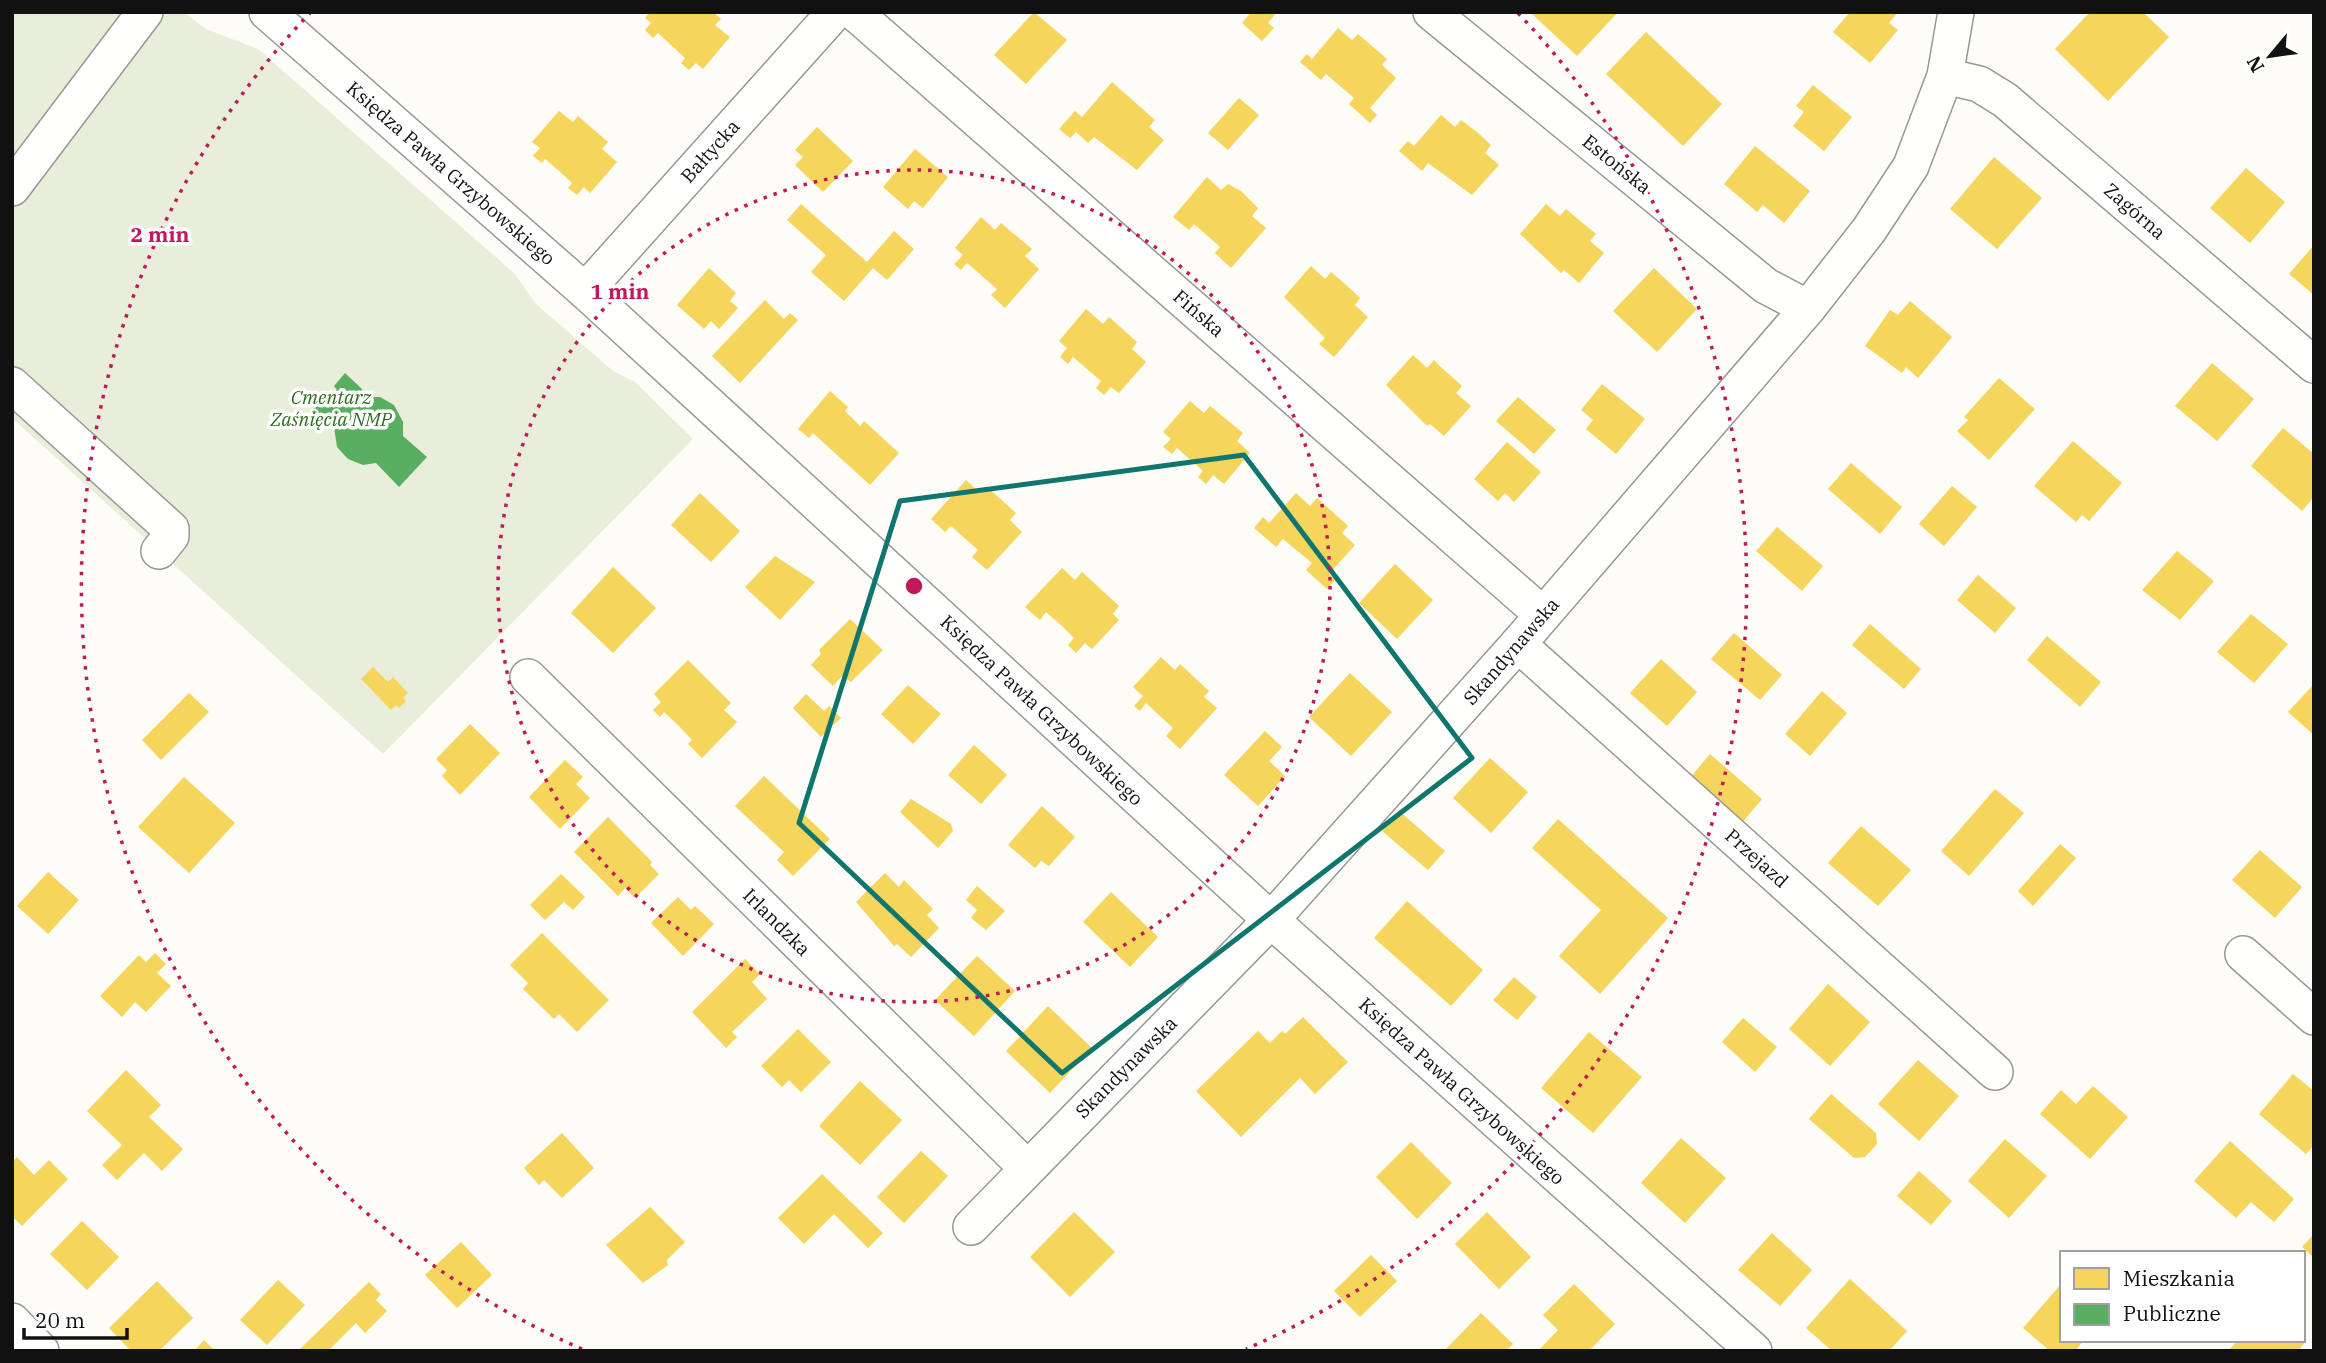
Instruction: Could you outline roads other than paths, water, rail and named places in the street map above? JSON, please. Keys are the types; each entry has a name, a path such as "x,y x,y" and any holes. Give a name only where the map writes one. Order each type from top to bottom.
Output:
{"street":[{"path":"12,188 145,12"},
{"name":"Księdza Pawła Grzybowskiego","path":"268,12 585,291 1270,920 1754,1351"},
{"name":"Fińska","path":"854,12 1543,615"},
{"name":"Estońska","path":"1431,12 1766,286 1808,308"},
{"name":"Skandynawska","path":"971,1227 1270,920 1518,644 1808,308 1869,230 1911,166 1945,76 1956,12"},
{"name":"Bałtycka","path":"585,291 817,18"},
{"name":"Zagórna","path":"1945,76 1979,84 2005,100 2314,365"},
{"path":"12,385 171,529 171,536 159,551"},
{"name":"Przejazd","path":"1518,644 1995,1072"},
{"name":"Irlandzka","path":"528,677 1027,1168"},
{"path":"2243,954 2314,1017"},
{"path":"12,1321 41,1351"}],"park label":[{"name":"Cmentarz Zaśnięcia NMP","path":"331,408"}]}
